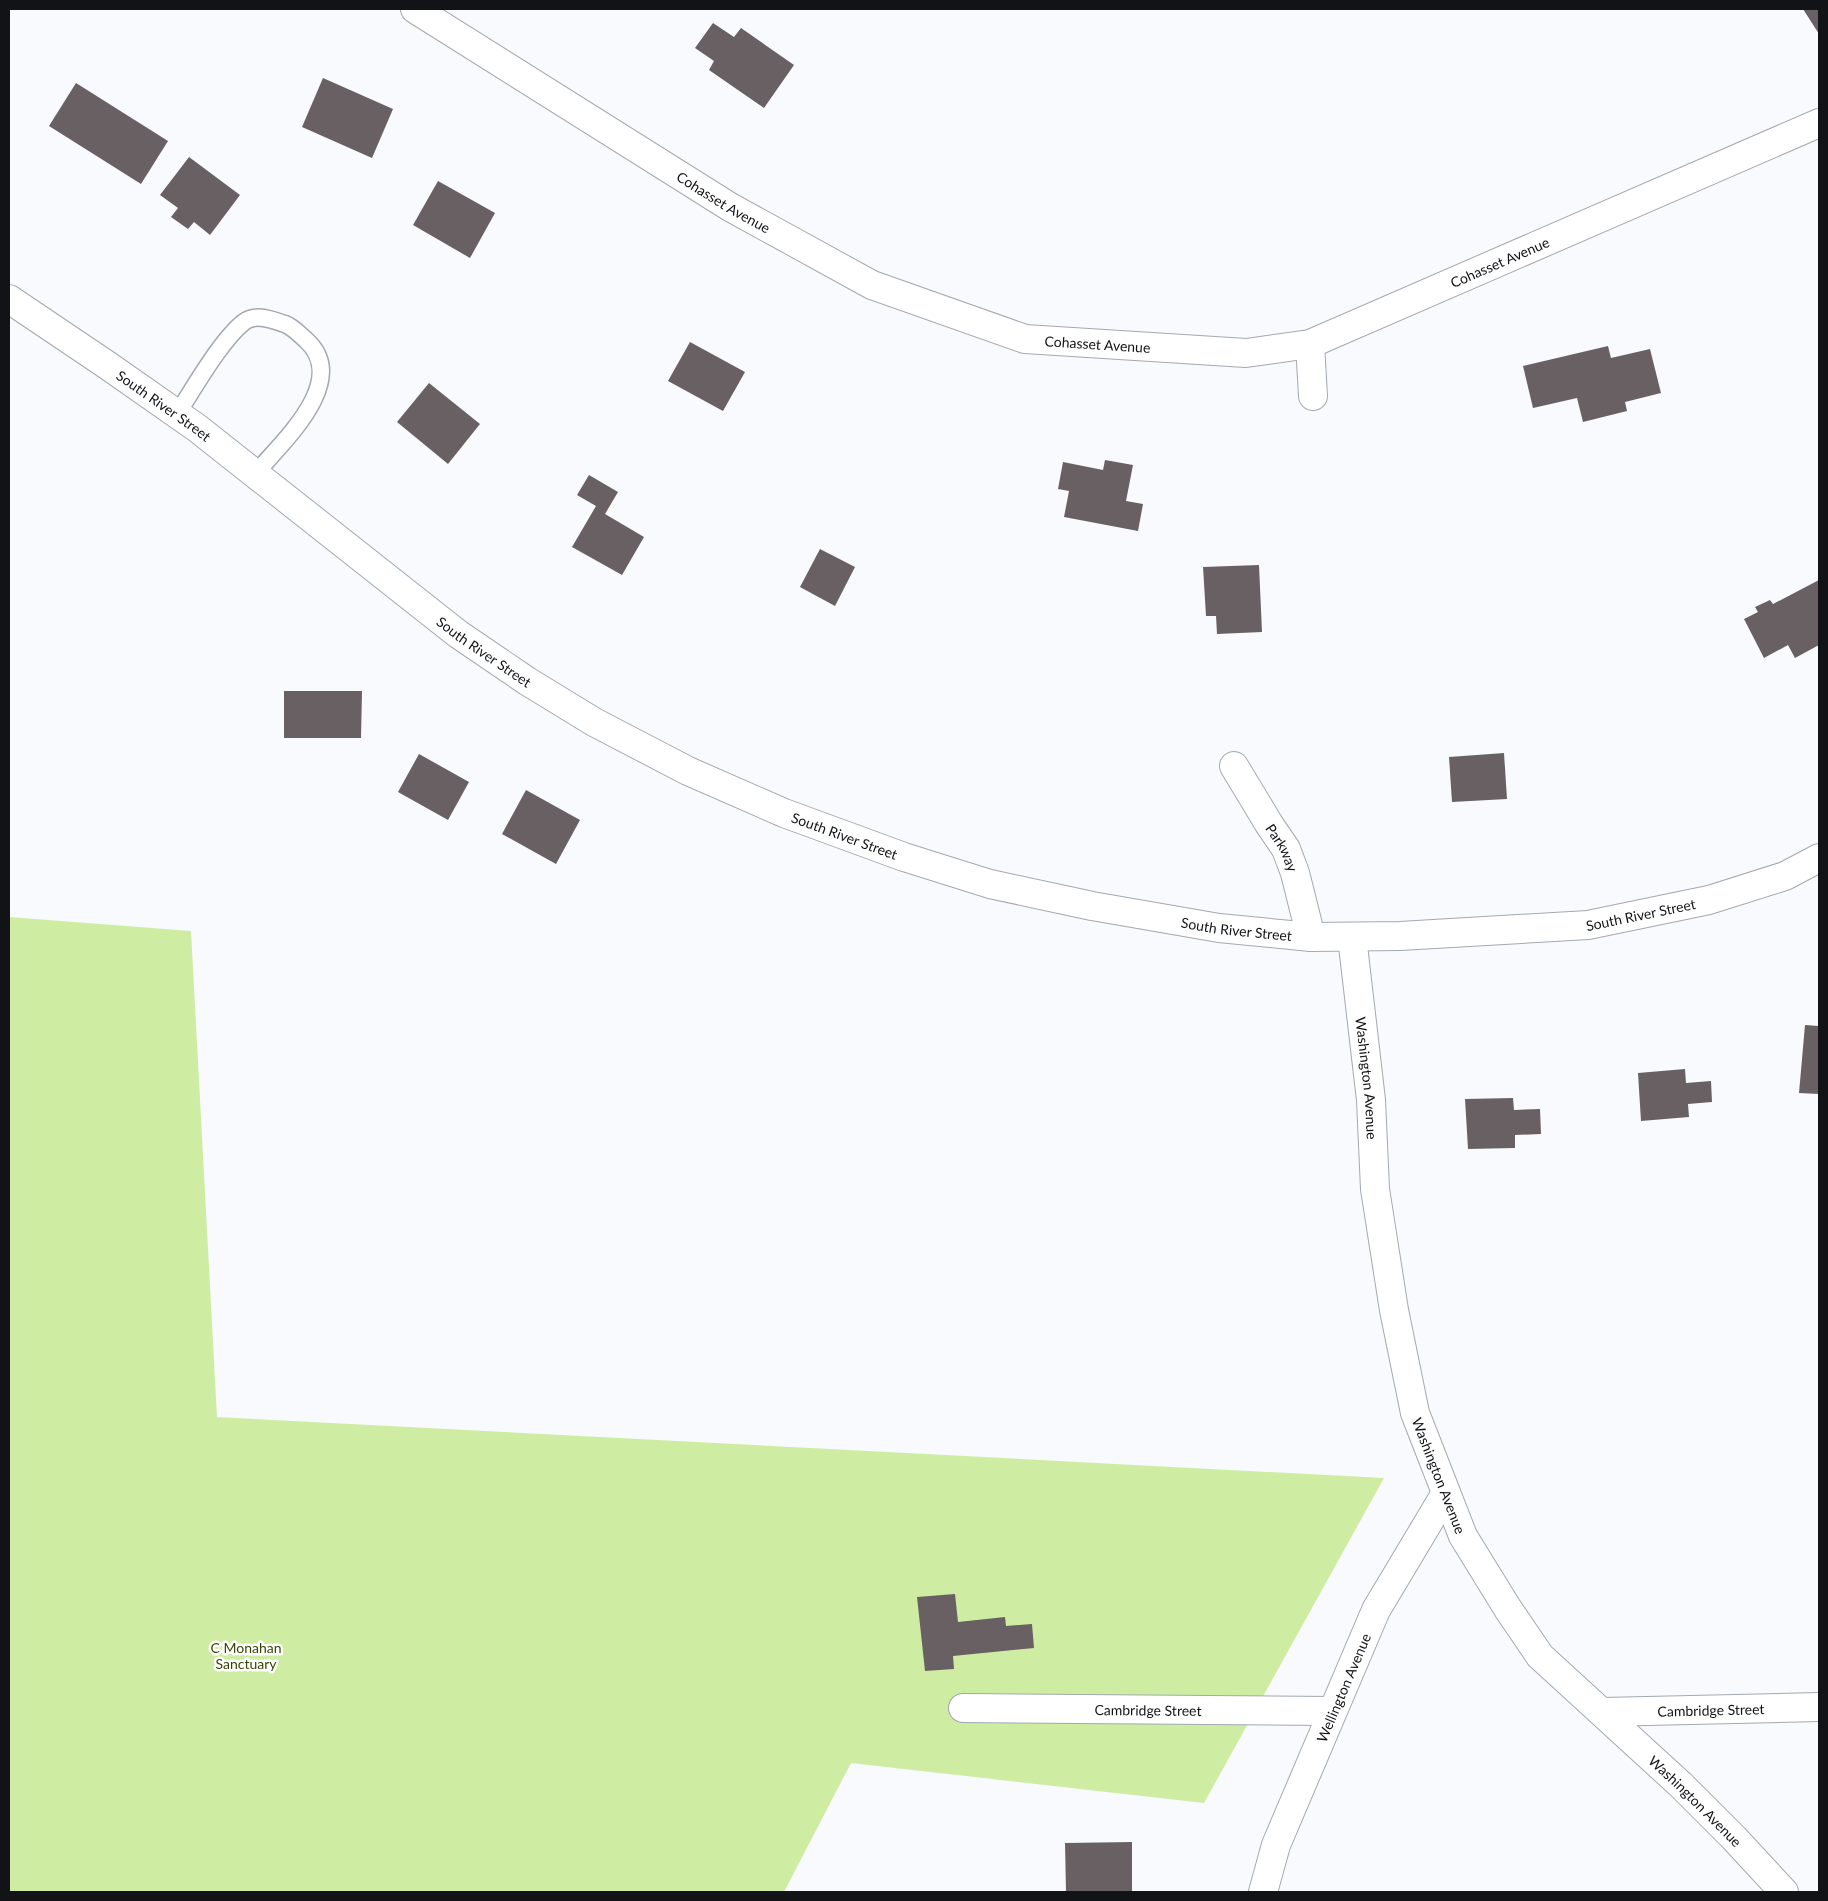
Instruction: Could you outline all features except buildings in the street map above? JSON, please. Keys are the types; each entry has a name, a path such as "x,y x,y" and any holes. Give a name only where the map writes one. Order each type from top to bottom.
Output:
{"street":[{"name":"Cohasset Avenue","path":"414,9 730,206 872,284 1025,339 1246,353 1310,344 1819,123"},
{"name":"South River Street","path":"9,299 177,414 458,634 527,681 594,722 688,771 784,813 904,857 990,884 1092,906 1219,928 1311,937 1352,937 1468,933 1588,925 1709,900 1785,876 1819,858"},
{"path":"1310,344 1313,396"},
{"name":"Parkway","path":"1234,766 1286,849 1295,874 1311,937"},
{"name":"Washington Avenue","path":"1352,937 1371,1100 1375,1189 1394,1310 1415,1413 1463,1536 1508,1609 1540,1656 1681,1785 1784,1892"},
{"name":"Wellington Avenue","path":"1263,1892 1276,1845 1376,1610 1446,1493"},
{"name":"Cambridge Street","path":"1602,1712 1819,1707"},
{"name":"Cambridge Street","path":"963,1708 1332,1711"}],"lane":[{"path":"177,414 228,338 246,320 264,317 290,326 313,347 321,373 317,395 306,414 255,474"}],"green space":[{"name":"C Monahan Sanctuary","path":"9,917 191,931 217,1417 1384,1478 1204,1803 851,1763 784,1892 9,1892"}]}
